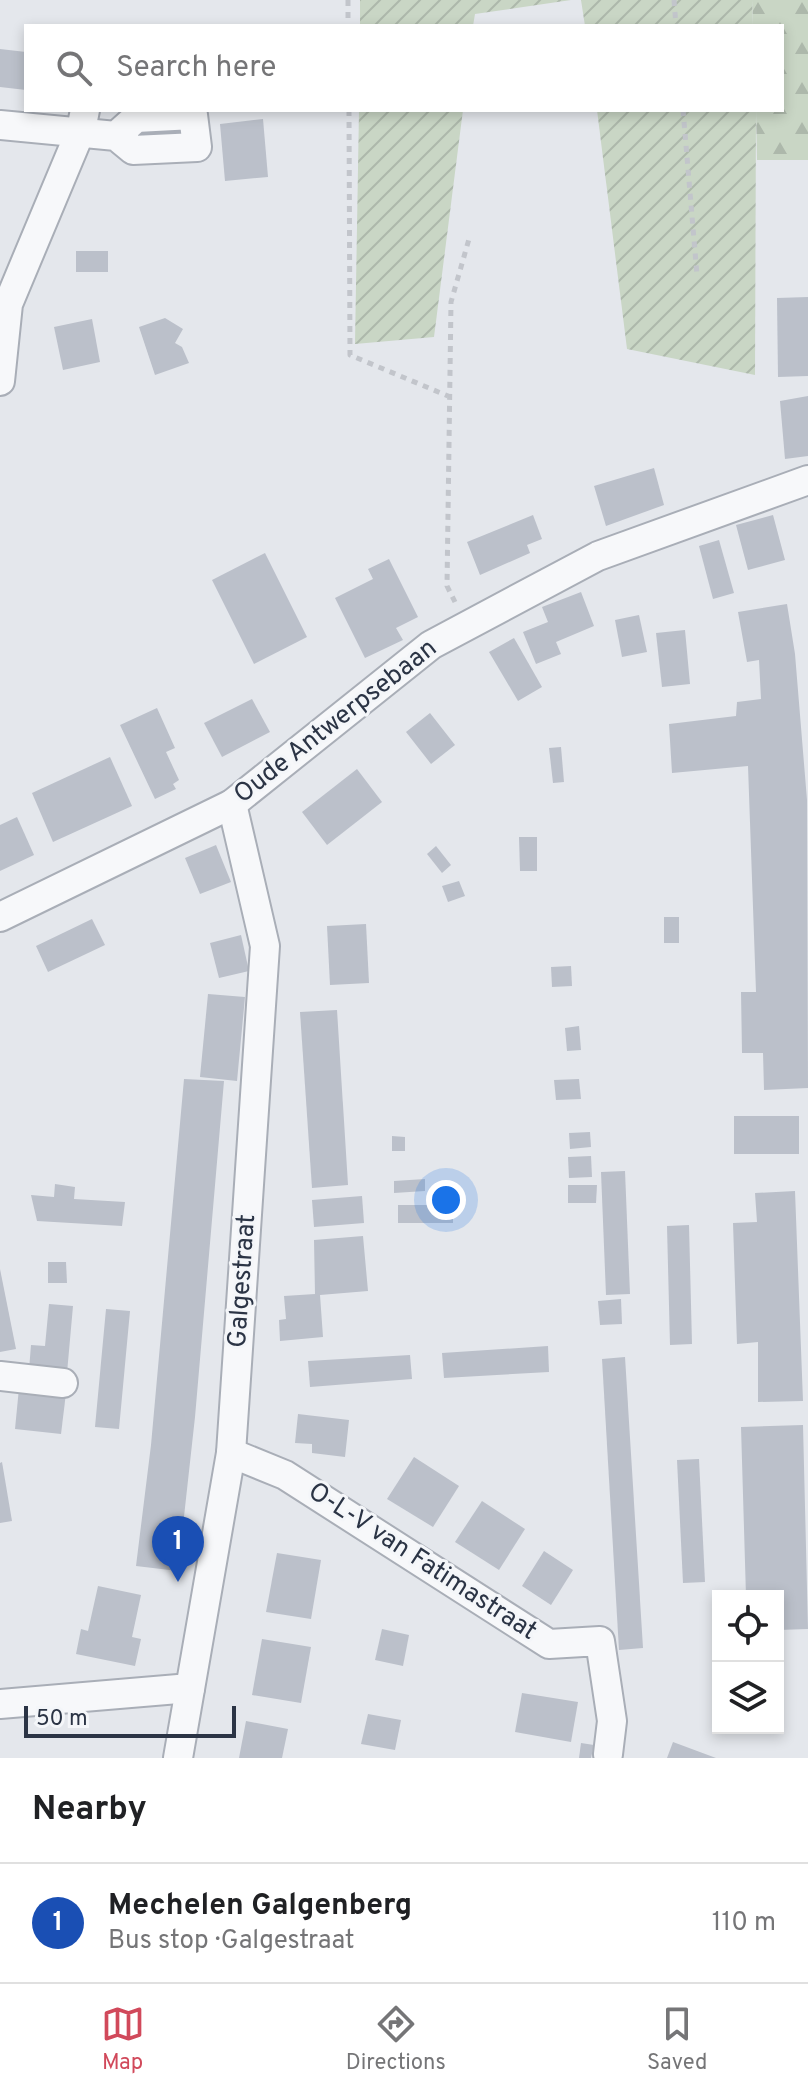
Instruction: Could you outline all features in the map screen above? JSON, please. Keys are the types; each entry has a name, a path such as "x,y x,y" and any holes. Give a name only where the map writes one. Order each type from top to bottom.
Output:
{"street":[{"path":"0,381 8,304 83,120"},
{"path":"0,125 83,120 116,136"},
{"name":"Oude Antwerpsebaan","path":"0,917 232,804 431,645 598,556 808,480"},
{"name":"Galgestraat","path":"178,1758 231,1453 265,946 232,804"},
{"path":"0,1376 63,1383"},
{"name":"O-L-V van Fatimastraat","path":"231,1453 285,1475 549,1644 600,1641 612,1721 608,1754"},
{"path":"0,1704 190,1688"}],"path":[{"path":"348,0 348,24"},
{"path":"674,0 676,24"},
{"path":"349,112 350,355 449,396"},
{"path":"683,112 697,275"},
{"path":"467,627 447,586 451,302 469,239"}],"green space":[{"path":"360,0 571,0 475,14 473,24 360,24"},
{"path":"581,0 752,0 753,24 585,24"},
{"path":"752,0 808,0 808,160 757,160 756,112 784,112 784,24 753,24"},
{"path":"359,112 463,112 434,337 355,344"},
{"path":"597,112 756,112 755,375 627,349"}],"building":[{"path":"0,49 24,52 24,90 0,87"},
{"path":"263,119 268,177 225,181 220,124"},
{"path":"76,251 108,251 108,272 76,272"},
{"path":"808,297 808,376 778,377 777,298"},
{"path":"165,318 183,329 175,343 182,347 189,363 155,375 139,327"},
{"path":"92,319 100,362 63,370 54,327"},
{"path":"808,396 808,456 785,459 780,401"},
{"path":"654,468 664,505 606,526 594,486"},
{"path":"533,515 542,539 527,545 530,553 480,575 467,542"},
{"path":"773,515 785,560 748,570 736,525"},
{"path":"719,540 734,593 713,599 699,546"},
{"path":"265,553 307,637 254,664 212,580"},
{"path":"389,559 418,617 396,628 403,640 365,658 335,598 373,579 368,569"},
{"path":"581,592 594,626 556,642 561,654 536,664 523,632 548,622 542,607"},
{"path":"787,604 795,654 807,800 808,1088 764,1090 763,1053 742,1053 741,992 756,992 748,766 672,773 669,724 736,716 737,702 761,699 759,660 747,662 738,612"},
{"path":"639,615 647,652 622,657 615,620"},
{"path":"685,630 690,684 662,687 656,633"},
{"path":"514,638 542,687 518,701 489,652"},
{"path":"252,699 270,732 222,757 204,723"},
{"path":"157,708 175,748 166,752 179,780 173,784 176,789 155,799 120,725"},
{"path":"430,713 455,745 431,764 406,732"},
{"path":"561,747 564,782 553,783 549,748"},
{"path":"110,757 132,806 53,842 32,793"},
{"path":"357,769 382,802 327,845 302,812"},
{"path":"17,817 34,855 0,871 0,825"},
{"path":"519,837 537,837 537,871 520,871"},
{"path":"216,845 231,882 200,894 185,858"},
{"path":"436,846 451,865 442,873 427,854"},
{"path":"459,881 465,896 448,902 442,886"},
{"path":"664,917 679,917 679,943 664,943"},
{"path":"92,919 105,945 48,972 36,946"},
{"path":"366,924 369,983 330,985 327,926"},
{"path":"241,935 249,971 219,978 210,943"},
{"path":"571,966 572,986 552,987 551,967"},
{"path":"208,994 245,997 237,1081 200,1077"},
{"path":"337,1010 348,1185 312,1188 300,1012"},
{"path":"579,1026 581,1050 567,1051 565,1028"},
{"path":"184,1079 224,1081 195,1417 178,1571 136,1566 151,1445"},
{"path":"579,1079 581,1099 556,1100 554,1080"},
{"path":"734,1116 799,1116 799,1154 734,1154"},
{"path":"590,1132 591,1147 570,1149 569,1133"},
{"path":"392,1136 405,1137 405,1151 392,1151"},
{"path":"591,1156 592,1177 569,1178 568,1157"},
{"path":"625,1171 630,1294 606,1295 601,1172"},
{"path":"425,1179 425,1191 394,1193 394,1181"},
{"path":"55,1184 75,1187 74,1199 125,1202 122,1226 37,1221 31,1195 54,1197"},
{"path":"568,1185 597,1185 596,1203 568,1203"},
{"path":"795,1191 803,1401 758,1402 758,1342 737,1344 733,1223 757,1222 755,1193"},
{"path":"362,1196 364,1223 314,1227 312,1200"},
{"path":"398,1205 453,1205 453,1223 398,1223"},
{"path":"689,1225 692,1344 670,1345 667,1226"},
{"path":"363,1236 368,1291 320,1295 323,1337 280,1341 279,1320 286,1319 284,1296 315,1294 314,1240"},
{"path":"48,1262 66,1262 67,1283 48,1283"},
{"path":"0,1269 16,1349 0,1352"},
{"path":"621,1299 622,1324 600,1325 598,1301"},
{"path":"49,1304 73,1306 67,1373 29,1370 31,1345 45,1346"},
{"path":"106,1309 130,1311 119,1429 95,1427"},
{"path":"548,1346 549,1372 444,1378 442,1353"},
{"path":"410,1355 412,1379 310,1387 308,1361"},
{"path":"625,1357 643,1648 619,1650 602,1359"},
{"path":"19,1388 66,1393 61,1434 15,1429"},
{"path":"298,1414 349,1420 345,1457 312,1453 312,1444 295,1443"},
{"path":"803,1425 808,1629 784,1630 784,1590 746,1590 741,1427"},
{"path":"414,1457 459,1486 433,1527 387,1499"},
{"path":"699,1459 705,1582 683,1583 677,1460"},
{"path":"0,1463 12,1521 0,1523"},
{"path":"482,1501 525,1529 499,1570 455,1542"},
{"path":"544,1551 573,1570 551,1605 522,1586"},
{"path":"277,1553 321,1560 311,1619 266,1612"},
{"path":"98,1586 141,1595 132,1637 141,1639 135,1666 76,1654 81,1629 88,1631"},
{"path":"382,1629 409,1635 403,1666 375,1660"},
{"path":"262,1639 311,1647 301,1703 252,1695"},
{"path":"522,1693 578,1702 571,1742 515,1732"},
{"path":"368,1714 401,1720 395,1750 361,1744"},
{"path":"246,1721 288,1729 282,1758 239,1758"},
{"path":"673,1742 716,1758 667,1758"},
{"path":"581,1743 594,1745 591,1758 579,1758"}],"place":[{"name":"Mechelen Galgenberg","path":"178,1582"}]}
